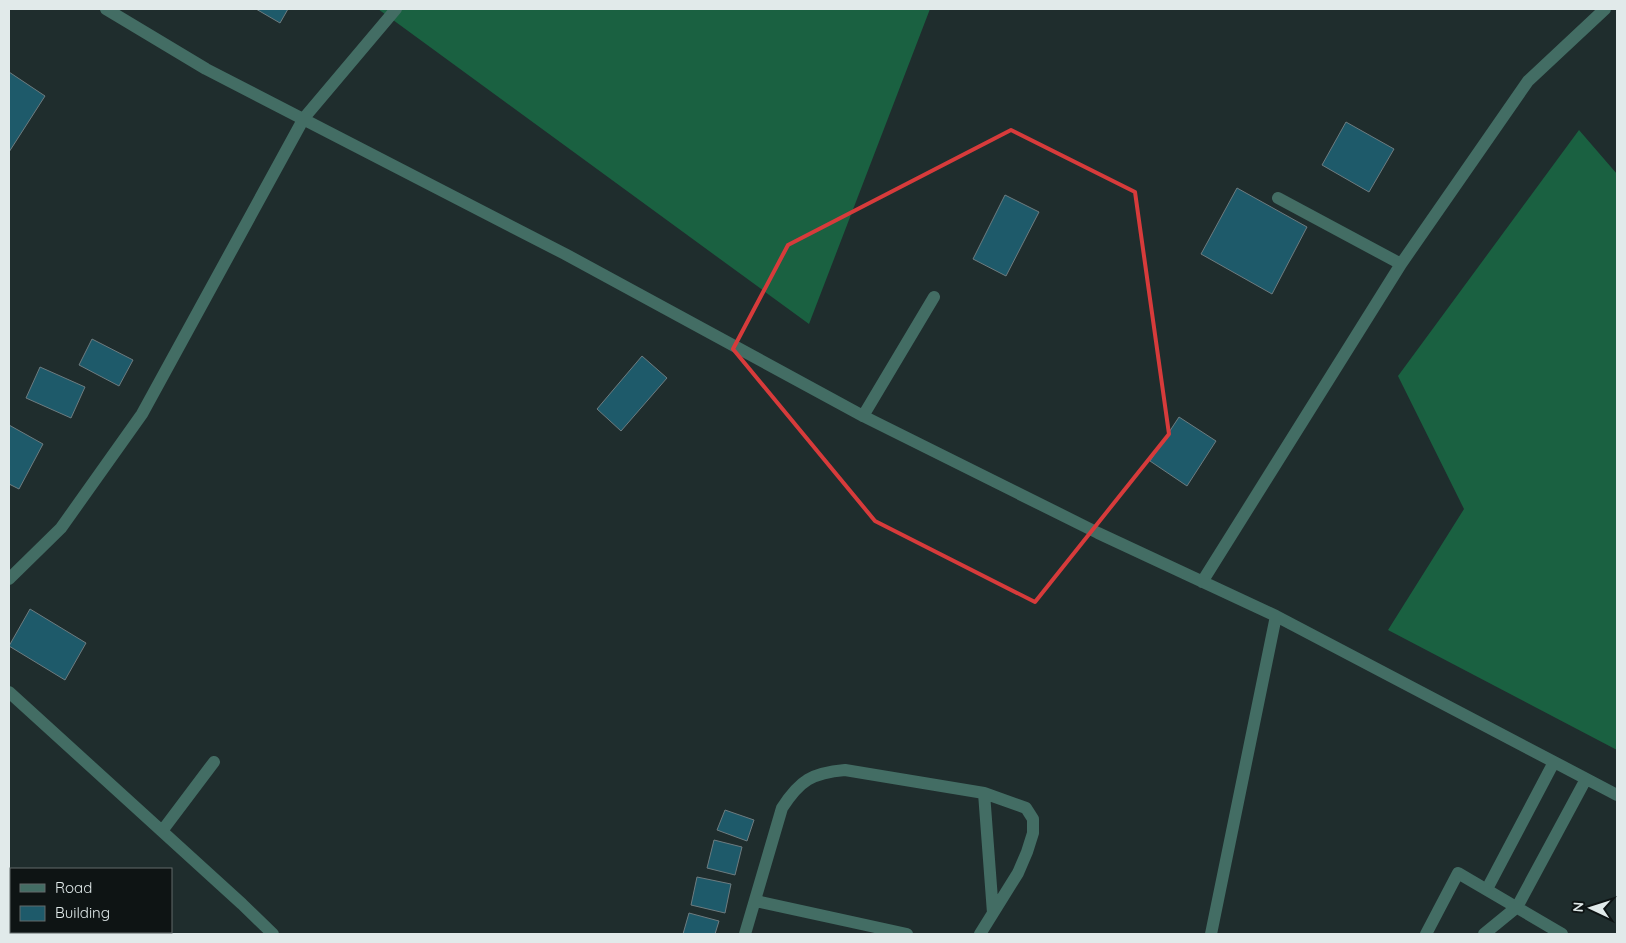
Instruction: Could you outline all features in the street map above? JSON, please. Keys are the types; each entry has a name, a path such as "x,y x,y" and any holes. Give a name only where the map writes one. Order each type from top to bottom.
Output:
{"street":[{"path":"106,9 206,69 565,254 863,416 1202,582 1276,616 1617,795"},
{"path":"9,579 61,528 142,414 304,118 396,9"},
{"path":"1202,582 1400,264 1528,81 1606,9"},
{"path":"1278,198 1400,264"},
{"path":"863,416 934,297"},
{"path":"1211,934 1276,616"},
{"path":"9,692 242,904 272,934"},
{"path":"162,831 214,762"},
{"path":"1487,889 1554,762"},
{"path":"745,934 782,808 804,782 823,772 845,770 984,793 1026,808 1033,818 1033,833 1027,852 1018,873 980,934"},
{"path":"1484,934 1517,908 1586,779"},
{"path":"984,793 992,913"},
{"path":"1426,934 1458,873 1562,934"},
{"path":"756,901 907,934"}],"highlighted area":[{"path":"1011,130 1135,192 1169,434 1035,602 875,521 733,349 788,245"}],"green space":[{"path":"378,9 930,9 809,324"},
{"path":"1579,130 1617,174 1617,750 1388,630 1464,509 1398,376"}],"building":[{"path":"256,9 288,9 280,23"},
{"path":"9,72 45,96 9,152"},
{"path":"1346,122 1394,149 1369,192 1322,165"},
{"path":"1237,188 1307,227 1272,294 1201,254"},
{"path":"1005,195 1039,212 1006,276 973,259"},
{"path":"92,339 133,360 119,386 79,365"},
{"path":"642,356 667,378 621,431 597,409"},
{"path":"40,367 85,387 71,418 26,398"},
{"path":"1179,417 1216,441 1187,486 1150,461"},
{"path":"9,425 43,444 19,489 9,484"},
{"path":"30,609 86,643 65,680 9,646"},
{"path":"725,810 754,820 747,841 717,830"},
{"path":"714,840 742,847 735,875 707,868"},
{"path":"697,877 731,884 725,913 691,905"},
{"path":"689,913 719,921 715,934 683,934"}]}
